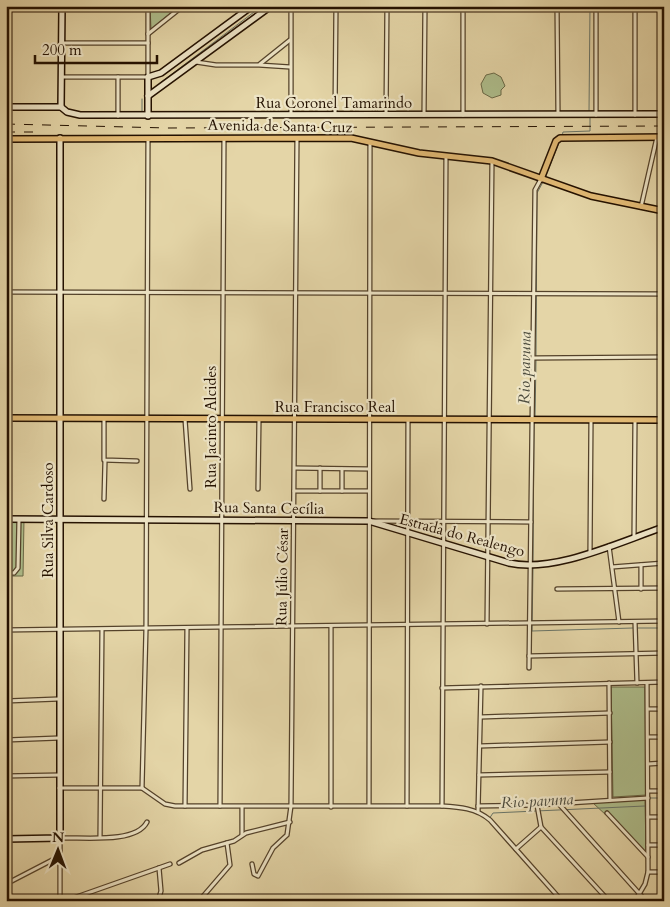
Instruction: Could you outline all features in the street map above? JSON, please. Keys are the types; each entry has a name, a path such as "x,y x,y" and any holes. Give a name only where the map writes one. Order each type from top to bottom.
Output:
{"main road":[{"path":"540,179 556,141 560,138 664,137"},
{"name":"Avenida de Santa Cruz","path":"6,139 351,138 446,156 492,161 591,196 664,211"},
{"name":"Rua Francisco Real","path":"6,418 664,420"}],"street":[{"path":"61,107 62,6"},
{"path":"148,6 148,116"},
{"path":"148,34 183,6"},
{"path":"62,77 148,77 161,73 243,9 252,6"},
{"path":"148,96 271,6"},
{"path":"290,115 291,6"},
{"path":"335,115 336,6"},
{"path":"386,115 387,6"},
{"path":"424,116 425,6"},
{"path":"463,6 463,116"},
{"path":"557,6 558,115"},
{"path":"596,6 596,115"},
{"path":"635,6 635,115"},
{"path":"259,65 290,39"},
{"path":"62,44 148,43"},
{"path":"196,61 216,65 259,65 290,68"},
{"path":"118,77 118,116"},
{"name":"Rua Coronel Tamarindo","path":"6,107 61,107 67,112 80,115 118,116 664,114"},
{"path":"640,207 657,137"},
{"name":"Rua Silva Cardoso","path":"60,138 62,292 58,699 60,901"},
{"path":"142,788 148,418 148,138"},
{"name":"Rua Jacinto Alcides","path":"220,806 224,138"},
{"name":"Rua Júlio César","path":"290,822 297,138"},
{"path":"369,805 370,142"},
{"path":"442,806 441,625 446,156"},
{"path":"488,624 492,161"},
{"path":"530,668 529,623 534,420 536,190 540,179"},
{"path":"6,292 664,294"},
{"path":"535,358 664,357"},
{"path":"104,418 104,499"},
{"path":"185,418 190,489"},
{"path":"258,489 259,419"},
{"path":"406,806 408,419"},
{"path":"590,552 592,421"},
{"path":"634,537 635,421"},
{"path":"105,461 137,461"},
{"path":"295,468 369,469"},
{"path":"320,468 320,491"},
{"path":"342,469 342,492"},
{"path":"294,491 369,491"},
{"name":"Rua Santa Cecília","path":"6,519 531,522"},
{"path":"6,524 8,534 7,573 14,573 18,568 19,519"},
{"name":"Estrada do Realengo","path":"369,521 488,557 531,566 553,564 664,527"},
{"path":"609,546 619,622"},
{"path":"612,568 664,563"},
{"path":"641,565 642,589"},
{"path":"557,590 664,588"},
{"path":"6,630 664,621"},
{"path":"635,622 637,683"},
{"path":"330,626 331,807"},
{"path":"185,806 187,628"},
{"path":"100,837 102,630"},
{"path":"529,656 664,653"},
{"path":"442,688 664,682"},
{"path":"609,683 610,800"},
{"path":"635,901 640,894 648,872 648,683"},
{"path":"478,812 481,686"},
{"path":"6,701 58,699"},
{"path":"648,709 664,709"},
{"path":"481,717 610,713"},
{"path":"648,737 664,737"},
{"path":"6,740 59,738"},
{"path":"480,746 610,742"},
{"path":"648,764 664,763"},
{"path":"479,775 610,772"},
{"path":"6,776 59,775"},
{"path":"58,788 142,788 165,804 185,806 442,806 478,812 490,820 562,901"},
{"path":"648,791 664,791"},
{"path":"478,806 537,805 648,798"},
{"path":"558,804 646,901"},
{"path":"537,805 541,828 609,901"},
{"path":"242,807 242,835"},
{"path":"607,813 648,858"},
{"path":"648,817 664,817"},
{"path":"6,839 132,835 141,830 147,822"},
{"path":"179,863 208,848 227,844 242,835 290,822 287,834 273,848 258,876 254,874 252,864"},
{"path":"516,849 541,828"},
{"path":"199,901 230,865 227,844"},
{"path":"648,844 664,845"},
{"path":"6,884 60,856"},
{"path":"65,901 170,864"},
{"path":"158,901 161,891 159,868"},
{"path":"648,872 664,872"}],"green space":[{"path":"150,6 179,6 151,29"},
{"path":"494,73 501,77 505,86 501,90 501,95 492,98 483,93 481,84 486,75"},
{"path":"6,519 24,519 23,576 6,576"},
{"path":"611,687 645,687 646,795 613,797"},
{"path":"645,799 646,852 593,803"}],"waterway":[{"path":"160,83 262,6"},
{"name":"Rio pavuna","path":"589,113 590,6"},
{"path":"142,99 142,112"},
{"name":"Rio pavuna","path":"562,136 563,132 590,131 590,117"},
{"name":"Rio pavuna","path":"545,178 560,140"},
{"name":"Rio pavuna","path":"536,356 537,193 543,182"},
{"name":"Rio pavuna","path":"535,419 536,360"},
{"name":"Rio pavuna","path":"533,564 534,423"},
{"name":"Rio pavuna","path":"533,568 532,631 633,628"},
{"name":"Rio pavuna","path":"637,628 664,628"},
{"name":"Rio pavuna","path":"649,805 649,798 664,798"},
{"name":"Rio pavuna","path":"489,819 493,813 645,806"}],"railway":[{"path":"6,124 168,128 664,126"},
{"path":"6,132 36,132"}]}
